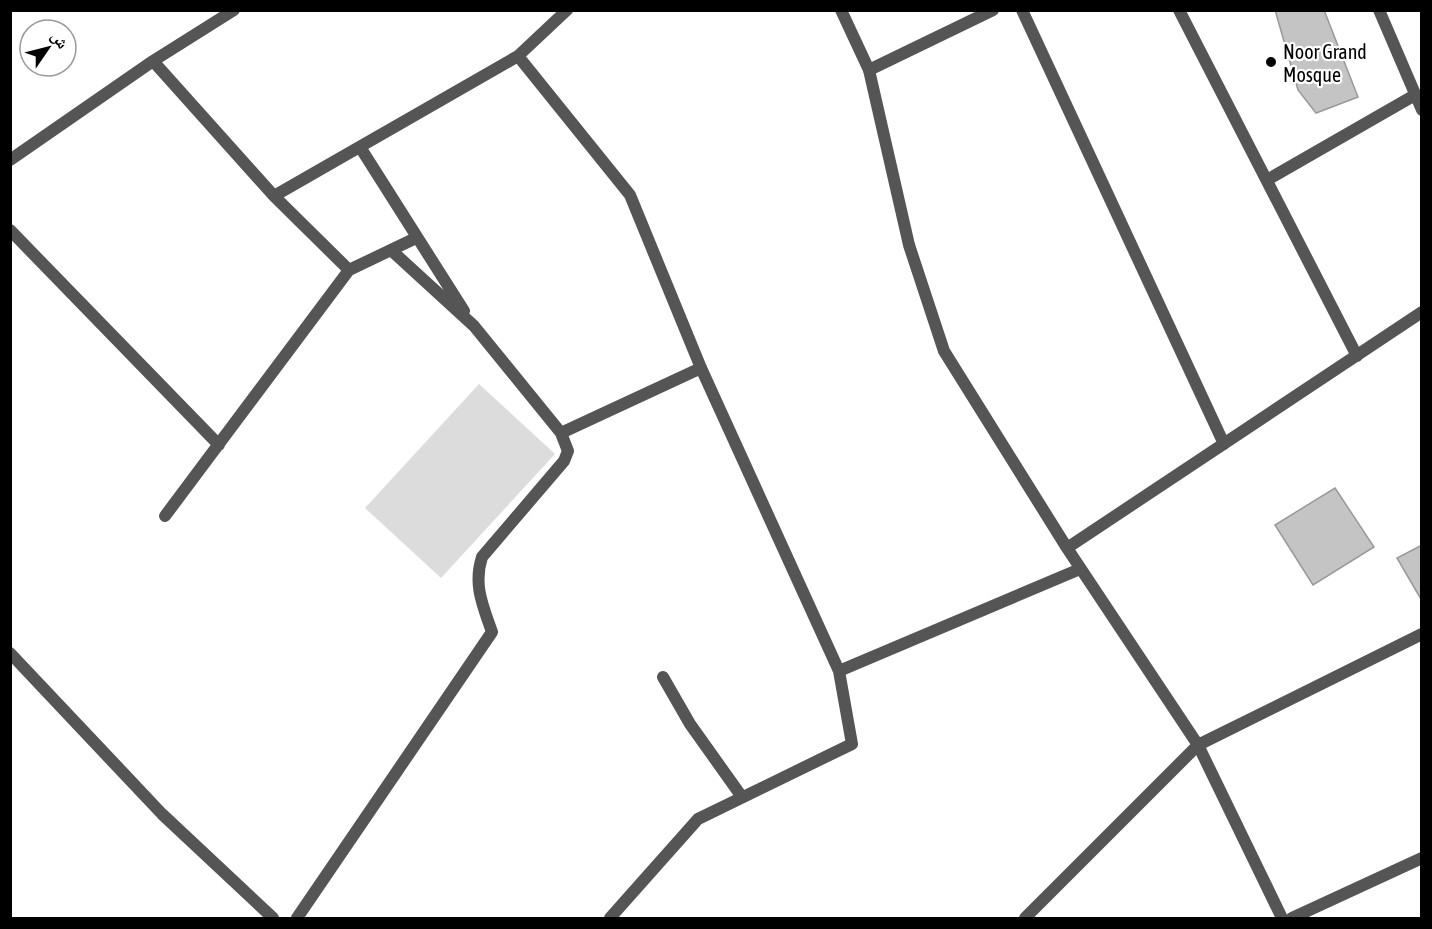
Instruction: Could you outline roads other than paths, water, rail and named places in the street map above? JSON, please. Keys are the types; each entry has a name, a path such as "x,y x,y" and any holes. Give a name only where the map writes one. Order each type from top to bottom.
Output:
{"street":[{"path":"10,160 153,61 234,10"},
{"path":"274,196 518,56 567,10"},
{"path":"840,10 869,70 909,245 944,351 1080,569 1198,745 1282,918"},
{"path":"869,70 993,10"},
{"path":"1022,10 1224,444"},
{"path":"1179,10 1357,356"},
{"path":"1379,10 1422,110"},
{"path":"518,56 630,195 701,368 839,671 852,744 698,819 610,918"},
{"path":"153,61 274,196 349,270"},
{"path":"1267,180 1415,95"},
{"path":"297,918 492,632 477,588 477,573 482,558 564,461 568,451 561,433 474,326 360,147"},
{"path":"10,230 219,445"},
{"path":"165,516 349,270 416,238"},
{"path":"391,250 474,326"},
{"path":"1067,548 1422,312"},
{"path":"561,433 701,368"},
{"path":"839,671 1080,569"},
{"path":"1025,918 1198,745 1422,634"},
{"path":"10,653 162,814 273,918"},
{"path":"663,677 690,724 742,797"},
{"path":"1292,918 1422,858"}],"place":[{"name":"Noor Grand Mosque","path":"1271,62"}]}
